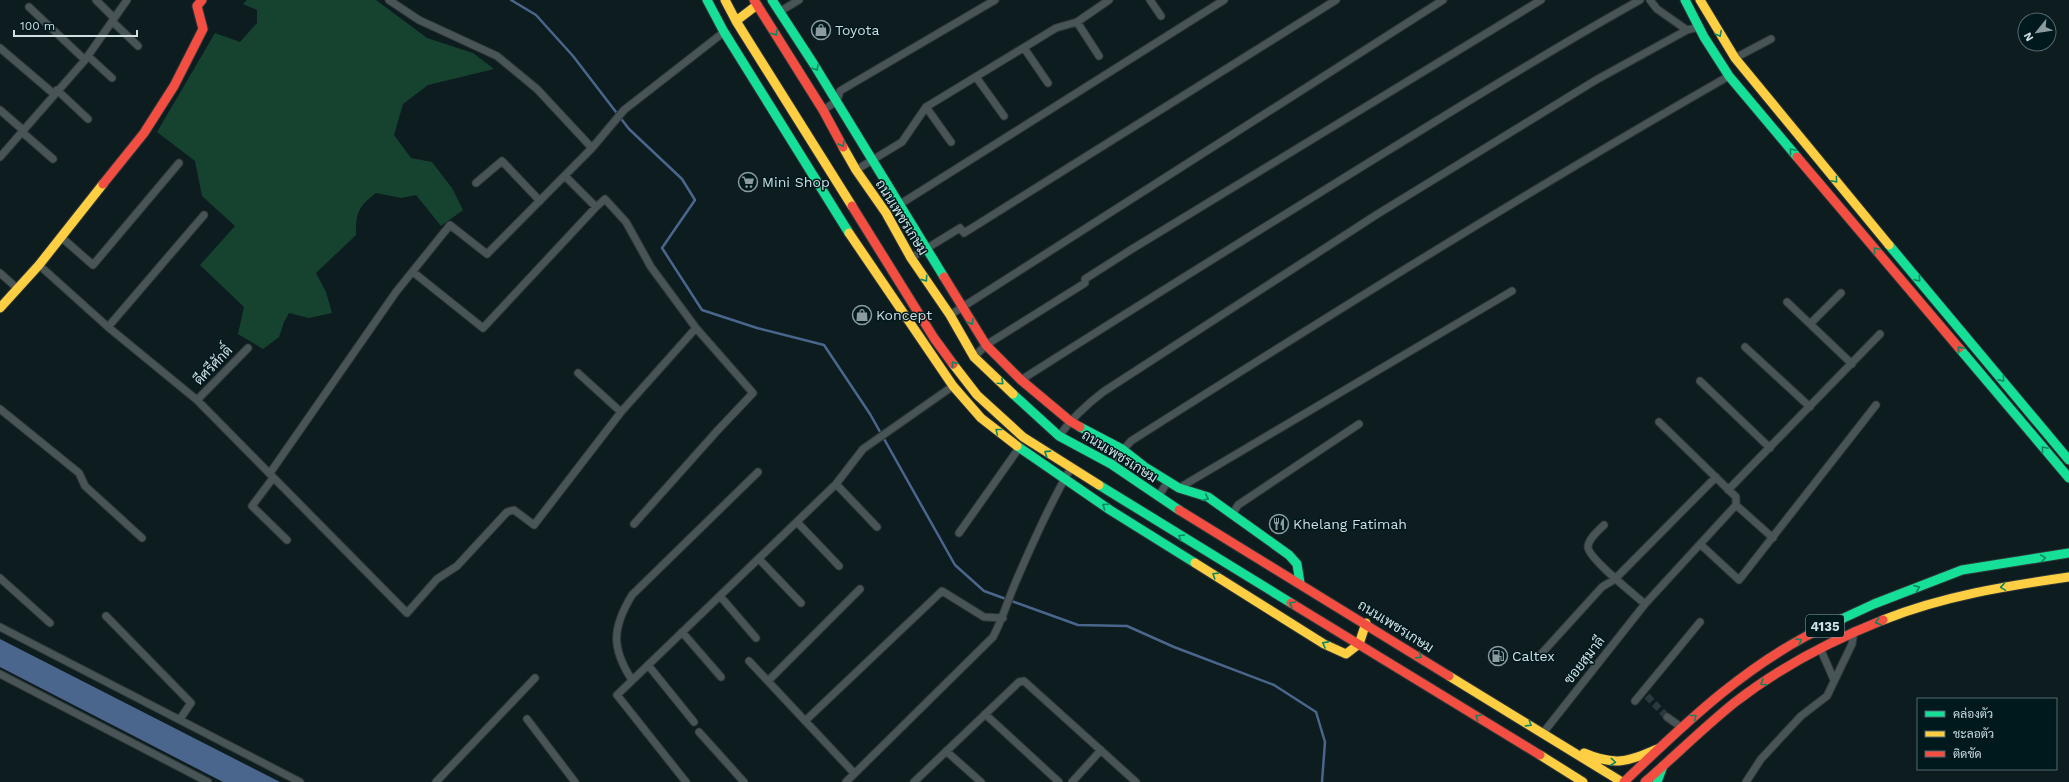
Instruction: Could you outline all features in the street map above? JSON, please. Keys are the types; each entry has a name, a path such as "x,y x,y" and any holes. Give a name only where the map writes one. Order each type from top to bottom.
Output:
{"main road":[{"path":"0,308 38,265 144,133 174,86 203,30 197,6 202,0"},
{"path":"707,0 724,32 863,255 953,386 981,418 1019,448 1110,510 1324,644 1346,654 1358,644 1366,623"},
{"path":"725,0 736,21 934,338 977,395 1023,437 1582,782"},
{"path":"772,0 837,101 986,346 1021,380 1070,421 1122,449 1145,467 1168,482 1179,488 1208,497 1289,555 1297,564 1300,573 1300,584"},
{"path":"1685,0 1699,28 1729,76 2069,478"},
{"path":"1700,0 1735,58 1814,156 2069,460"},
{"path":"736,21 756,3"},
{"name":"ถนนเพชรเกษม","path":"756,3 823,110 856,170 886,213 911,258 950,315 974,357 1059,436 1111,464 1158,497 1366,623 1623,782"},
{"name":"4135","path":"1623,782 1681,727 1756,666 1818,629 1874,604 1962,570 2069,554"},
{"name":"4135","path":"1645,782 1748,693 1820,648 1854,631 1956,597 1991,589 2069,577"},
{"path":"1564,745 1594,758 1615,764 1630,761 1658,748"},
{"path":"1555,765 1567,782"},
{"path":"1657,782 1663,766"}],"street":[{"path":"96,0 138,46"},
{"path":"0,156 87,58 113,20 121,5 127,0"},
{"path":"389,0 419,20 498,56 537,89 592,148"},
{"path":"779,12 799,0"},
{"path":"823,110 837,101 840,91 995,0"},
{"path":"856,170 902,142 926,107 1056,28 1076,22 1110,0"},
{"path":"1150,0 1161,16"},
{"path":"886,213 1224,0"},
{"path":"911,258 960,228 964,233 1336,0"},
{"path":"950,315 1443,0"},
{"path":"974,357 986,346 1085,284 1085,279 1132,249 1541,0"},
{"path":"1021,380 1156,293 1592,26 1640,0"},
{"path":"1650,0 1657,10 1687,30"},
{"path":"29,7 112,78"},
{"path":"1076,22 1099,56"},
{"path":"1059,436 1070,421 1103,392 1314,254 1596,80 1687,30 1699,28"},
{"path":"287,540 252,506 396,292 414,272 417,264 450,226 487,254 592,148 624,110 724,32"},
{"path":"1735,58 1771,39"},
{"path":"0,48 88,119"},
{"path":"1024,48 1048,83"},
{"path":"1111,464 1122,449 1131,441 1362,294 1623,136 1729,76"},
{"path":"976,77 1004,116"},
{"path":"926,107 951,142"},
{"path":"0,110 53,159"},
{"path":"476,183 502,161 540,201"},
{"path":"61,237 93,265 179,163"},
{"path":"565,176 596,207"},
{"path":"414,272 483,328 604,199 626,222 651,267 696,328 753,394 717,431 634,524"},
{"path":"108,327 204,215"},
{"path":"38,265 108,327 197,400 407,613 437,579 457,566 507,512 510,510 518,512 534,525 621,412 696,328"},
{"path":"0,273 17,288"},
{"path":"1179,488 1512,291"},
{"path":"1810,324 1841,293"},
{"path":"1787,302 1852,364"},
{"path":"1728,490 1880,334"},
{"path":"925,344 934,338"},
{"path":"1745,347 1810,407"},
{"name":"ดีศรีศักดิ์","path":"197,400 248,348"},
{"path":"578,372 621,412"},
{"path":"1700,381 1770,448"},
{"path":"686,782 617,695 836,484 863,450 894,426 953,386"},
{"path":"1700,544 1739,580 1876,405"},
{"path":"0,409 79,473 85,486 142,538"},
{"path":"1659,422 1736,497 1736,505 1773,538"},
{"path":"1232,515 1238,505 1359,424"},
{"path":"959,533 1019,448"},
{"path":"846,782 993,637 1003,618 1014,587 1071,468"},
{"path":"632,680 618,656 616,638 621,616 632,595 758,472"},
{"path":"1542,653 1602,587 1615,579 1716,477"},
{"path":"1158,497 1168,482"},
{"path":"836,484 877,527"},
{"name":"ซอยสุมาลี","path":"1543,733 1645,604 1736,505"},
{"path":"797,522 839,566"},
{"path":"1604,525 1588,546 1590,553 1615,579 1645,604"},
{"path":"759,559 801,603"},
{"path":"0,578 50,623"},
{"path":"768,681 860,589"},
{"path":"805,721 942,591 984,617 1003,618"},
{"path":"720,596 756,638"},
{"path":"106,616 191,703 180,719"},
{"path":"1635,701 1700,622"},
{"path":"0,627 300,782"},
{"path":"1746,782 1761,759 1801,716 1827,696 1852,644 1854,631"},
{"path":"682,632 721,677"},
{"path":"1820,648 1834,680"},
{"path":"749,661 854,773"},
{"path":"648,665 694,722"},
{"path":"0,674 208,782"},
{"path":"436,782 535,678"},
{"path":"914,782 1019,682 1024,681 1136,782"},
{"path":"1647,696 1649,684"},
{"path":"985,714 1059,782"},
{"path":"1667,717 1681,727"},
{"path":"527,718 575,782"},
{"path":"699,732 744,782"},
{"path":"1072,782 1101,750"},
{"path":"946,751 981,782"}],"green space":[{"path":"247,0 376,0 427,38 473,53 494,69 428,85 403,104 394,135 411,158 432,162 452,188 463,210 441,226 416,195 401,198 376,193 365,202 359,211 356,235 316,273 326,292 332,313 309,318 289,313 279,337 263,349 238,334 244,307 200,265 235,226 202,196 195,161 157,132 215,33 240,42 257,23 257,10 243,4"}],"water":[{"path":"0,639 280,782 223,782 0,667"}],"waterway":[{"path":"511,0 536,15 573,56 629,129 682,179 695,200 662,248 702,310 757,328 824,345 870,414 955,565 984,591 1078,625 1127,626 1174,647 1274,685 1316,712 1325,742 1322,782"}],"tunnel":[{"path":"1647,696 1667,717"}],"traffic: fast":[{"path":"707,0 724,32 849,233"},
{"path":"772,0 813,63 944,277"},
{"path":"1685,0 1704,37 1729,76 1797,157"},
{"path":"1889,245 2069,460"},
{"path":"1959,348 2069,478"},
{"path":"1013,394 1059,436 1111,464 1179,510"},
{"path":"1080,427 1122,449 1145,467 1179,488 1208,497 1289,555 1297,564 1300,583"},
{"path":"1017,446 1110,510 1195,563"},
{"path":"1099,485 1291,603"},
{"path":"1833,623 1874,604 1962,570 2069,553"},
{"path":"1657,782 1663,766"}],"traffic: slow":[{"path":"725,0 736,21 852,206"},
{"path":"1700,0 1735,58 1889,245"},
{"path":"736,21 757,5"},
{"path":"843,147 856,170 886,213 911,258 950,315 974,357 1013,394"},
{"path":"0,308 39,265 103,184"},
{"path":"849,233 953,386 981,418 1017,446"},
{"path":"953,364 977,395 1023,437 1099,485"},
{"path":"1195,563 1324,644 1346,654 1359,644 1366,623"},
{"path":"1883,620 1929,604 1952,598 1998,588 2069,577"},
{"path":"1449,676 1622,782"},
{"path":"1584,753 1604,760 1621,761 1638,757 1657,749"},
{"path":"1540,755 1583,782"}],"traffic: jam":[{"path":"103,184 144,133 174,86 203,29 197,6 202,0"},
{"path":"754,0 823,110 843,147"},
{"path":"1797,157 1959,348"},
{"path":"852,206 934,338 953,364"},
{"path":"944,277 986,345 1021,380 1070,421 1080,427"},
{"path":"1179,510 1449,676"},
{"path":"1291,603 1540,755"},
{"path":"1645,782 1700,732 1751,690 1824,646 1883,620"},
{"path":"1624,782 1696,714 1748,673 1775,654 1833,623"}],"place":[{"name":"Toyota","path":"821,30"},
{"name":"Mini Shop","path":"748,182"},
{"name":"Koncept","path":"862,315"},
{"name":"Khelang Fatimah","path":"1279,524"},
{"name":"Caltex","path":"1498,656"}]}
